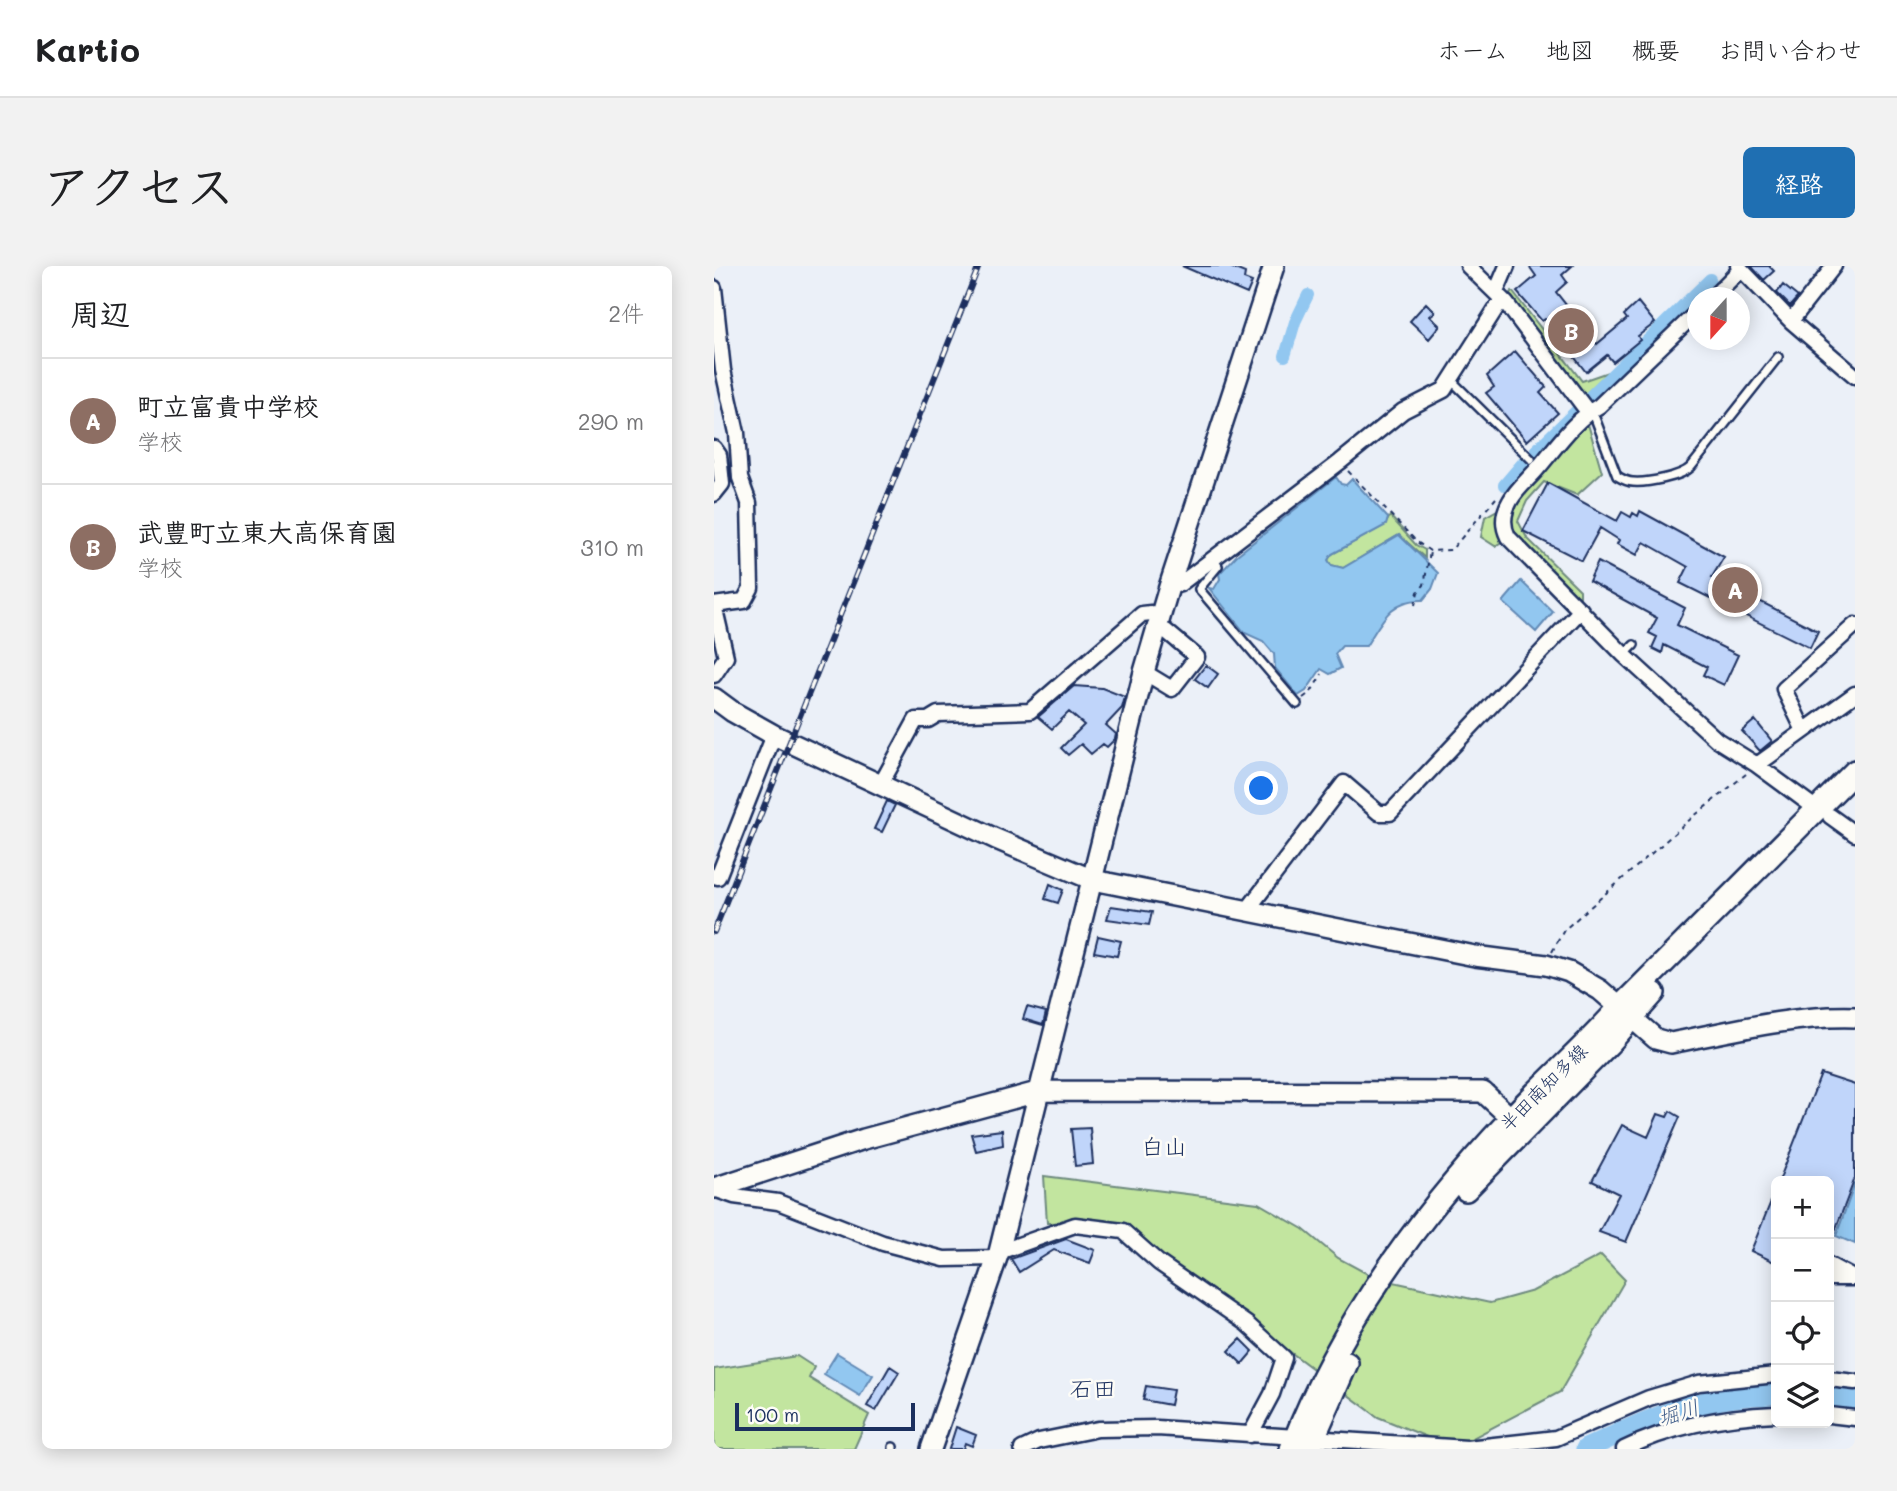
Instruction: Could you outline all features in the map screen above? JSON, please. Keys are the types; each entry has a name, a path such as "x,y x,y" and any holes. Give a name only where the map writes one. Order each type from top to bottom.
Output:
{"main road":[{"name":"半田南知多線","path":"1302,1443 1337,1351 1378,1284 1433,1209 1511,1118 1597,1033 1625,1013 1824,813 1855,771"},
{"name":"半田南知多線","path":"1824,813 1855,790"},
{"name":"半田南知多線","path":"1302,1443 1385,1296 1418,1248 1475,1180 1609,1044 1625,1013"}],"street":[{"path":"931,1449 998,1255 1144,672 1273,266"},
{"path":"1468,266 1499,296 1588,412"},
{"path":"1169,587 1180,584 1340,463 1403,411 1444,390 1499,296 1507,266"},
{"path":"1791,321 1834,266"},
{"path":"1722,287 1739,267 1791,321 1855,376"},
{"path":"714,288 723,370 737,433 740,478 749,503 751,588 744,601 714,605 726,657 714,675"},
{"path":"1687,322 1599,406 1588,412 1517,492 1510,501 1504,529 1508,537 1581,610 1629,650 1717,740 1855,834"},
{"path":"714,448 719,455 722,484 714,494"},
{"path":"1248,909 1344,783 1378,813 1390,813 1581,610"},
{"path":"881,784 916,720 928,720 938,714 1030,711 1142,614 1150,613 1166,631 1197,657 1172,689 1144,672"},
{"path":"1804,731 1784,689 1855,625"},
{"path":"1757,765 1855,694"},
{"path":"714,698 774,735 996,839 1093,880 1475,956 1546,965 1587,981 1656,1038 1671,1043 1784,1022 1827,1016 1855,1017"},
{"path":"714,876 718,877 774,735"},
{"path":"714,1188 864,1139 1041,1090 1483,1092 1511,1118"},
{"path":"714,1188 734,1196 778,1202 883,1243 944,1259 998,1255 1075,1225 1123,1231 1159,1263 1247,1324 1284,1359 1272,1394 1250,1435"},
{"path":"1834,1268 1854,1278"},
{"path":"1834,1278 1854,1278"},
{"path":"1022,1449 1039,1441 1098,1429 1157,1428 1250,1435 1302,1443 1467,1448 1558,1443 1649,1398 1699,1383 1771,1376"},
{"path":"1834,1380 1855,1382"},
{"path":"1624,1449 1672,1430 1711,1420 1771,1414"},
{"path":"1834,1416 1855,1418"}],"lane":[{"path":"1588,412 1595,418 1617,476 1630,482 1639,482 1683,474 1777,357"},
{"path":"1451,380 1531,459"},
{"path":"1213,559 1218,566 1199,589 1297,704"}],"path":[{"path":"1415,605 1418,592 1424,586 1430,551"},
{"path":"1297,704 1311,692 1322,674"},
{"path":"1546,965 1564,930 1757,765"}],"green space":[{"path":"1512,291 1582,381 1608,372 1583,397 1507,296"},
{"path":"1583,423 1588,424 1602,472 1577,495 1544,482 1527,501 1518,521 1527,538 1580,590 1580,602 1510,532 1512,506"},
{"path":"1499,509 1497,526 1503,541 1495,546 1481,537 1485,517"},
{"path":"1390,516 1416,545 1425,550 1425,558 1399,535 1343,568 1331,565 1328,560 1332,554 1385,525"},
{"path":"1044,1176 1258,1203 1303,1229 1338,1258 1375,1278 1490,1303 1533,1291 1601,1255 1625,1280 1560,1392 1454,1448 1378,1417 1115,1222 1047,1223"},
{"path":"797,1356 814,1367 809,1378 869,1415 854,1449 714,1449 714,1369"}],"water":[{"path":"1336,477 1341,484 1346,485 1352,479 1388,518 1386,525 1332,554 1328,560 1331,565 1343,568 1399,535 1438,573 1432,589 1423,600 1402,603 1388,613 1366,646 1342,646 1335,654 1341,668 1330,674 1321,669 1306,691 1298,696 1275,668 1274,654 1263,641 1245,633 1209,588 1214,589 1220,579 1219,574 1237,555"},
{"path":"1521,581 1553,612 1536,632 1503,602"},
{"path":"1855,1183 1855,1244 1836,1236"},
{"path":"837,1353 873,1375 860,1396 824,1374"}],"building":[{"path":"1182,266 1228,266 1245,273 1244,279 1252,282 1247,294"},
{"path":"1529,266 1572,266 1562,275 1567,282 1556,292 1597,344 1627,319 1624,315 1638,302 1655,323 1638,336 1640,340 1613,362 1607,355 1586,372 1545,319 1542,321 1517,292 1536,276"},
{"path":"1751,266 1769,266 1774,271 1764,280"},
{"path":"1783,285 1798,297 1790,306 1777,293"},
{"path":"1426,303 1435,312 1430,316 1440,326 1429,339 1410,321"},
{"path":"1515,351 1546,387 1540,393 1558,413 1527,441 1486,393 1494,387 1487,376"},
{"path":"1548,483 1617,521 1622,512 1631,517 1633,513 1638,516 1640,511 1724,557 1712,577 1818,631 1810,648 1680,583 1688,567 1644,542 1637,555 1617,544 1619,540 1600,528 1582,561 1523,531"},
{"path":"1598,562 1685,608 1677,625 1738,655 1724,685 1703,675 1707,667 1664,645 1662,653 1652,648 1657,637 1649,633 1657,618 1589,581"},
{"path":"1206,665 1218,674 1208,688 1195,679"},
{"path":"1074,686 1102,688 1125,697 1122,708 1106,725 1116,734 1115,739 1107,747 1103,744 1091,754 1081,744 1068,755 1061,748 1084,725 1069,712 1052,729 1038,717"},
{"path":"1755,720 1772,741 1760,751 1742,731"},
{"path":"887,801 895,805 882,832 874,829"},
{"path":"1050,884 1063,890 1058,903 1045,899"},
{"path":"1111,906 1152,912 1149,925 1107,919"},
{"path":"1098,936 1121,941 1117,956 1094,952"},
{"path":"1027,1007 1046,1012 1043,1025 1023,1019"},
{"path":"1821,1074 1855,1085 1855,1178 1834,1233 1834,1176 1781,1176"},
{"path":"1670,1111 1680,1117 1626,1242 1599,1232 1619,1194 1592,1181 1622,1125 1648,1137 1658,1114 1667,1117"},
{"path":"1090,1128 1093,1164 1075,1166 1071,1129"},
{"path":"1002,1130 1003,1145 976,1151 971,1134"},
{"path":"1771,1201 1771,1261 1751,1251"},
{"path":"1066,1239 1095,1250 1090,1263 1054,1250 1019,1272 1011,1259"},
{"path":"1241,1339 1253,1351 1242,1364 1229,1351"},
{"path":"890,1366 899,1372 876,1411 867,1406"},
{"path":"1146,1386 1173,1390 1170,1405 1143,1400"},
{"path":"956,1427 976,1435 972,1446 965,1443 963,1449 949,1449"}],"waterway":[{"path":"1587,399 1710,279"},
{"path":"1285,356 1295,322 1308,295"},
{"path":"1536,450 1578,409"},
{"path":"1504,485 1527,458"},
{"name":"堀川","path":"1586,1449 1632,1427 1701,1403 1771,1394"},
{"name":"堀川","path":"1834,1398 1855,1400"}],"railway":[{"path":"714,932 979,266"}],"place":[{"name":"武豊町立東大高保育園","path":"1571,331"},
{"name":"町立富貴中学校","path":"1735,590"}],"district":[{"name":"白山","path":"1164,1146"},
{"name":"石田","path":"1093,1388"}]}
